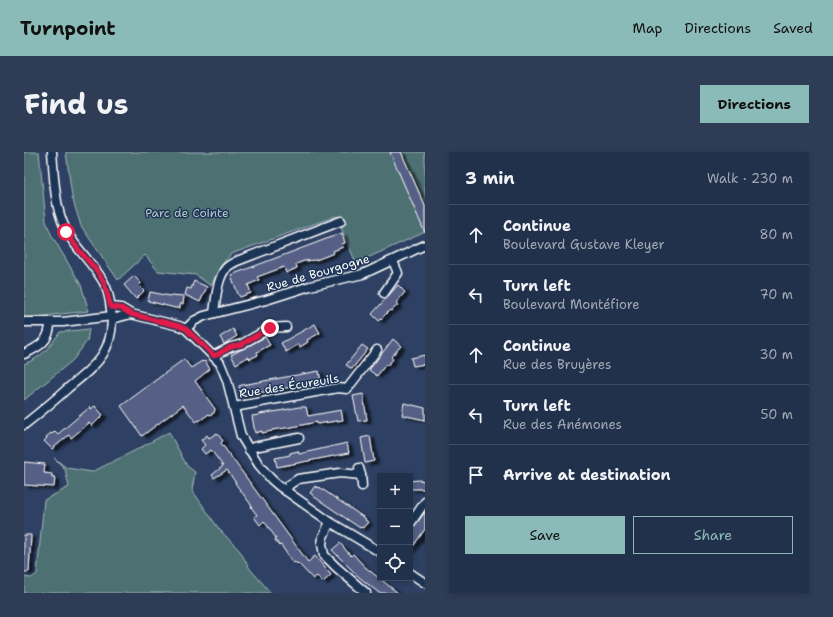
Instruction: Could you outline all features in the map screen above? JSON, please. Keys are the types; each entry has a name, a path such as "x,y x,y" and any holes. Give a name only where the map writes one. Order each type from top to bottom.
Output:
{"street":[{"path":"24,426 83,376 104,353 109,339 112,317 111,307 104,283 98,272 78,249 66,232 58,206 52,152"},
{"path":"214,314 222,276 227,267 237,261 341,221"},
{"name":"Rue de Bourgogne","path":"186,329 194,320 204,316 266,300 310,286 359,275 425,246"},
{"path":"384,293 398,274 393,261"},
{"path":"111,307 121,308 131,314 176,324 186,329 214,356 224,370 240,436 271,479 330,522 377,550"},
{"path":"24,322 50,323 131,314"},
{"path":"24,354 36,348 44,341 50,332 50,323"},
{"path":"214,356 231,347 242,344 270,328 286,327"},
{"name":"Rue des Écureuils","path":"234,407 338,388 347,392 377,350"},
{"path":"249,450 254,447 299,438"},
{"path":"286,491 289,485 298,480 340,473 360,472 362,486"},
{"path":"413,520 425,502"},
{"path":"330,522 323,537 322,544 324,555 366,593"},
{"path":"413,575 425,583"}],"green space":[{"path":"24,152 39,152 46,221 51,234 81,285 89,311 24,318"},
{"name":"Parc de Cointe","path":"66,152 425,152 425,232 356,263 336,216 231,254 220,267 211,286 196,275 158,271 145,255 118,280 81,226 72,197"},
{"path":"89,329 87,341 73,360 24,400 24,364 36,358 45,351 60,332"},
{"path":"169,432 187,466 195,472 192,490 219,529 240,551 250,569 271,593 24,593 24,577 31,578 37,574 44,500 69,487 65,469 54,458 67,468 92,472"}],"building":[{"path":"390,152 401,152 425,206 425,233"},
{"path":"342,233 345,243 342,244 343,247 333,251 334,253 316,260 304,261 296,264 297,268 286,273 284,267 257,277 259,280 248,285 251,293 240,297 238,294 231,275"},
{"path":"134,276 141,283 139,286 144,291 136,299 124,285"},
{"path":"194,281 207,287 200,302 185,295 187,288 191,289"},
{"path":"398,285 405,292 396,303 398,305 391,311 390,310 379,321 372,314"},
{"path":"150,292 170,296 184,296 183,304 180,304 180,308 175,308 148,301"},
{"path":"315,324 320,333 307,340 308,342 300,347 299,344 286,352 281,343"},
{"path":"233,329 237,336 224,344 220,337"},
{"path":"265,337 270,345 257,352 258,355 250,359 248,357 236,364 231,355"},
{"path":"393,339 401,346 391,357 393,359 387,366 386,364 377,376 369,370"},
{"path":"362,345 368,349 352,369 346,365"},
{"path":"425,355 425,364 413,366 411,358"},
{"path":"184,359 191,368 202,361 205,361 210,369 195,381 215,409 214,413 209,414 196,422 183,405 142,436 121,406"},
{"path":"319,371 321,382 241,396 239,386 242,385"},
{"path":"363,394 367,420 358,421 353,396"},
{"path":"404,403 425,408 425,420 402,415"},
{"path":"95,406 103,415 92,426 89,423 71,438 69,435 52,449 44,441 51,433 52,434 55,431 58,434 90,407 91,409"},
{"path":"306,407 308,416 341,410 343,420 317,424 317,422 262,433 262,431 255,433 252,416"},
{"path":"217,433 223,441 221,443 308,562 315,556 331,575 323,582 317,576 313,579 298,563 293,563 281,545 280,546 275,540 276,538 264,521 260,525 254,517 257,515 251,507 252,506 227,470 214,478 212,475 223,466 211,450 205,454 201,449 205,445 201,440 207,435 209,438"},
{"path":"370,436 374,461 365,463 361,438"},
{"path":"347,443 349,453 277,467 275,458 290,455 290,453 298,451 299,454"},
{"path":"24,462 45,464 44,473 52,474 52,477 55,477 54,487 24,485"},
{"path":"413,481 425,481 425,489 413,489"},
{"path":"315,486 318,488 319,487 366,519 365,520 368,522 363,528 360,528 313,496 310,493"},
{"path":"425,512 425,529 413,547 413,528"},
{"path":"24,535 31,535 29,572 24,572"},
{"path":"340,543 351,556 353,554 365,567 377,576 377,581 383,581 398,593 379,593 359,577 332,550"}],"route":[{"path":"66,232 78,249 98,272 108,292 111,307 121,308 131,314 186,329 214,356 231,347 242,344 270,328"}]}
